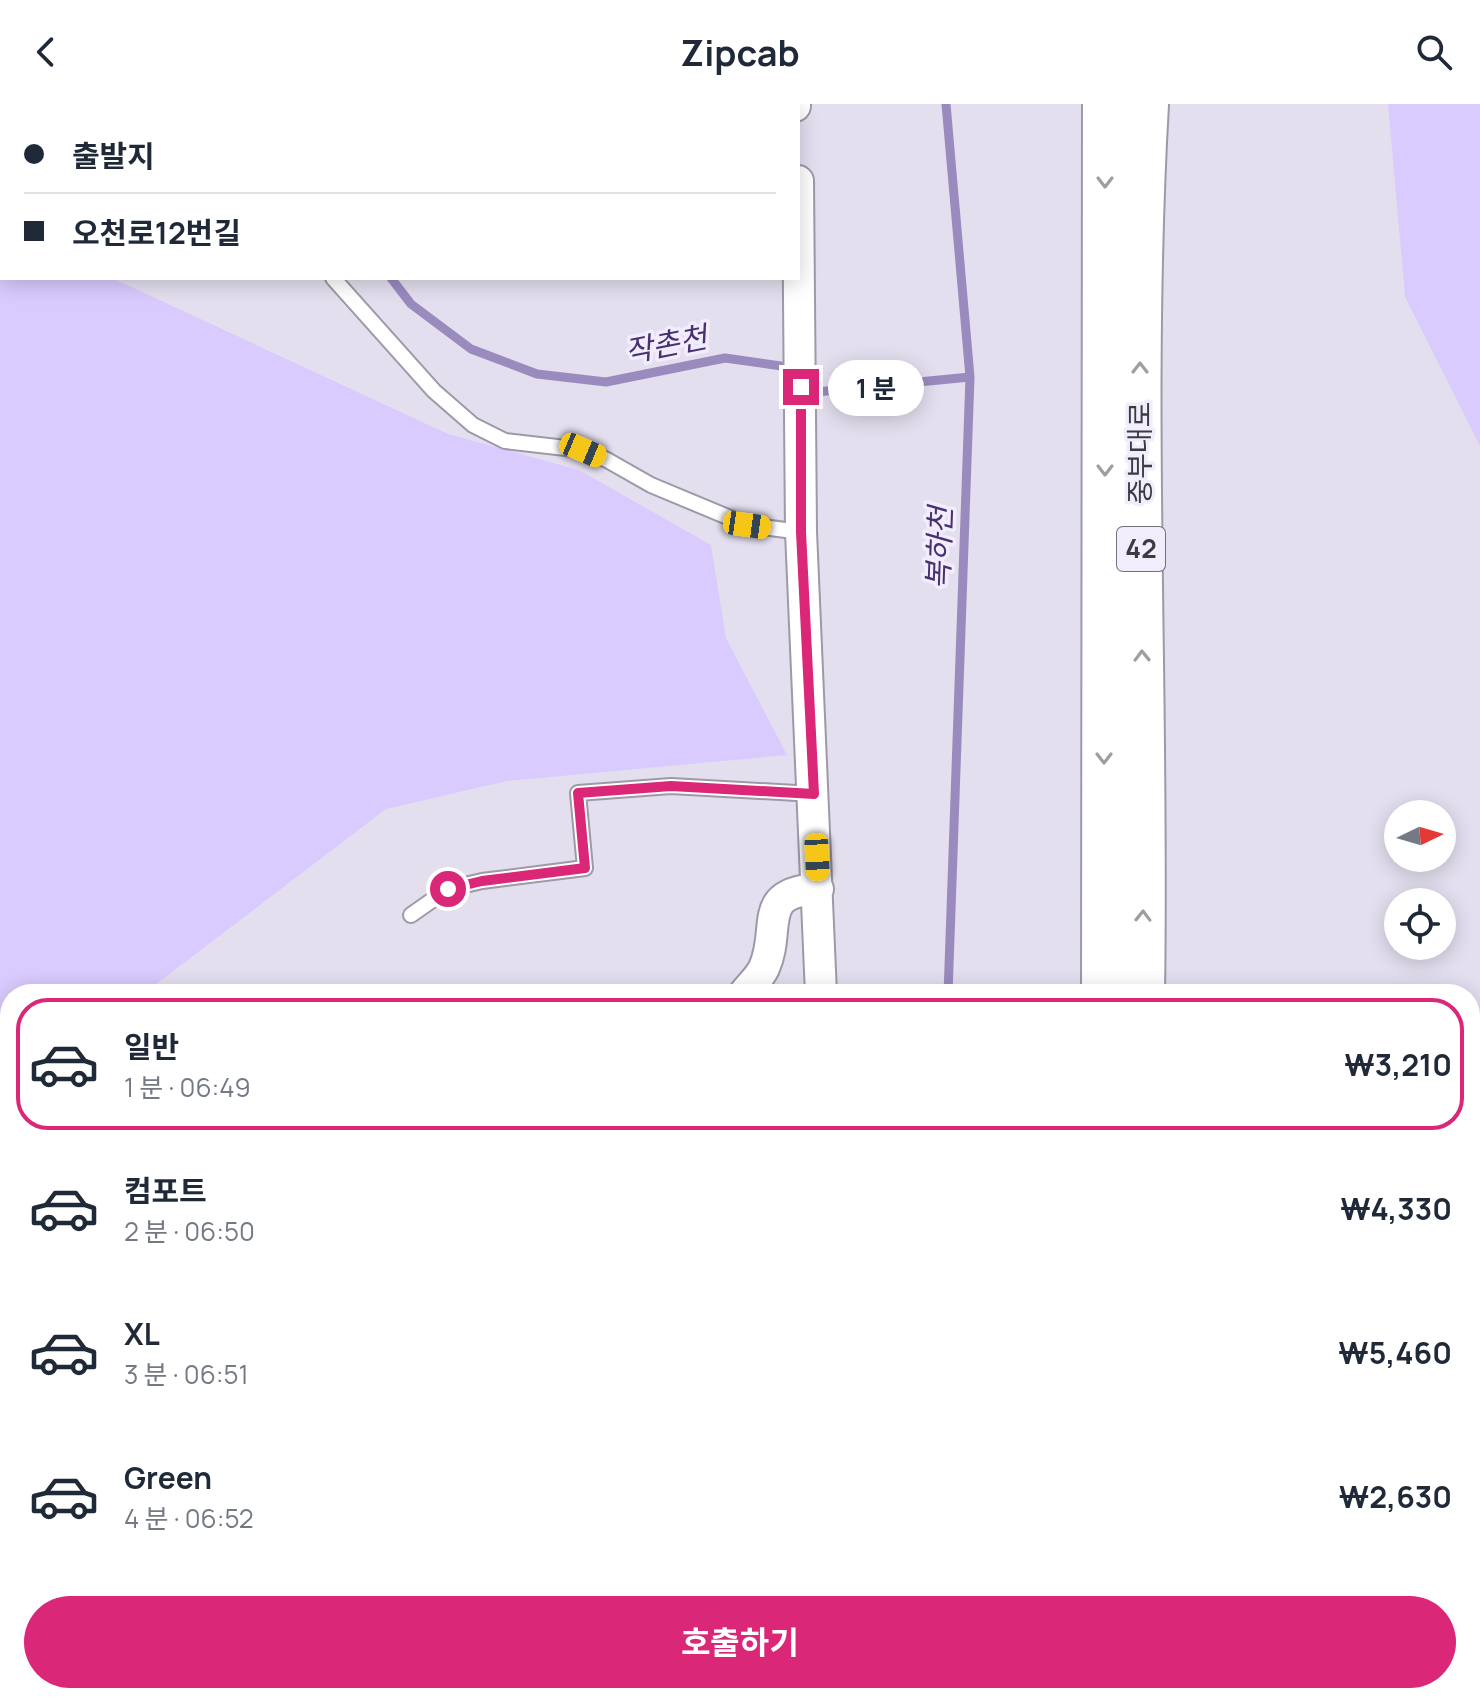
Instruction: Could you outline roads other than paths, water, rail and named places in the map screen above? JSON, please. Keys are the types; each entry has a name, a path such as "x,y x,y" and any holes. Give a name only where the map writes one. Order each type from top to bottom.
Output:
{"main road":[{"name":"중부대로","path":"1104,984 1105,104"},
{"name":"중부대로","path":"1142,984 1140,219 1146,104"}],"street":[{"path":"799,280 801,532 821,984"},
{"path":"752,984 764,968 775,911 785,895 798,890 818,889"}],"lane":[{"path":"335,280 434,391 473,425 505,441 583,450 651,485 747,525 801,532"},
{"path":"411,915 448,889 482,881 585,868 578,793 671,786 814,794"}],"waterway":[{"name":"복하천","path":"946,104 970,377 948,984"},
{"name":"작촌천","path":"393,280 411,304 471,349 537,374 606,382 725,358 795,368"},
{"name":"작촌천","path":"808,383 816,392 970,377"}]}
